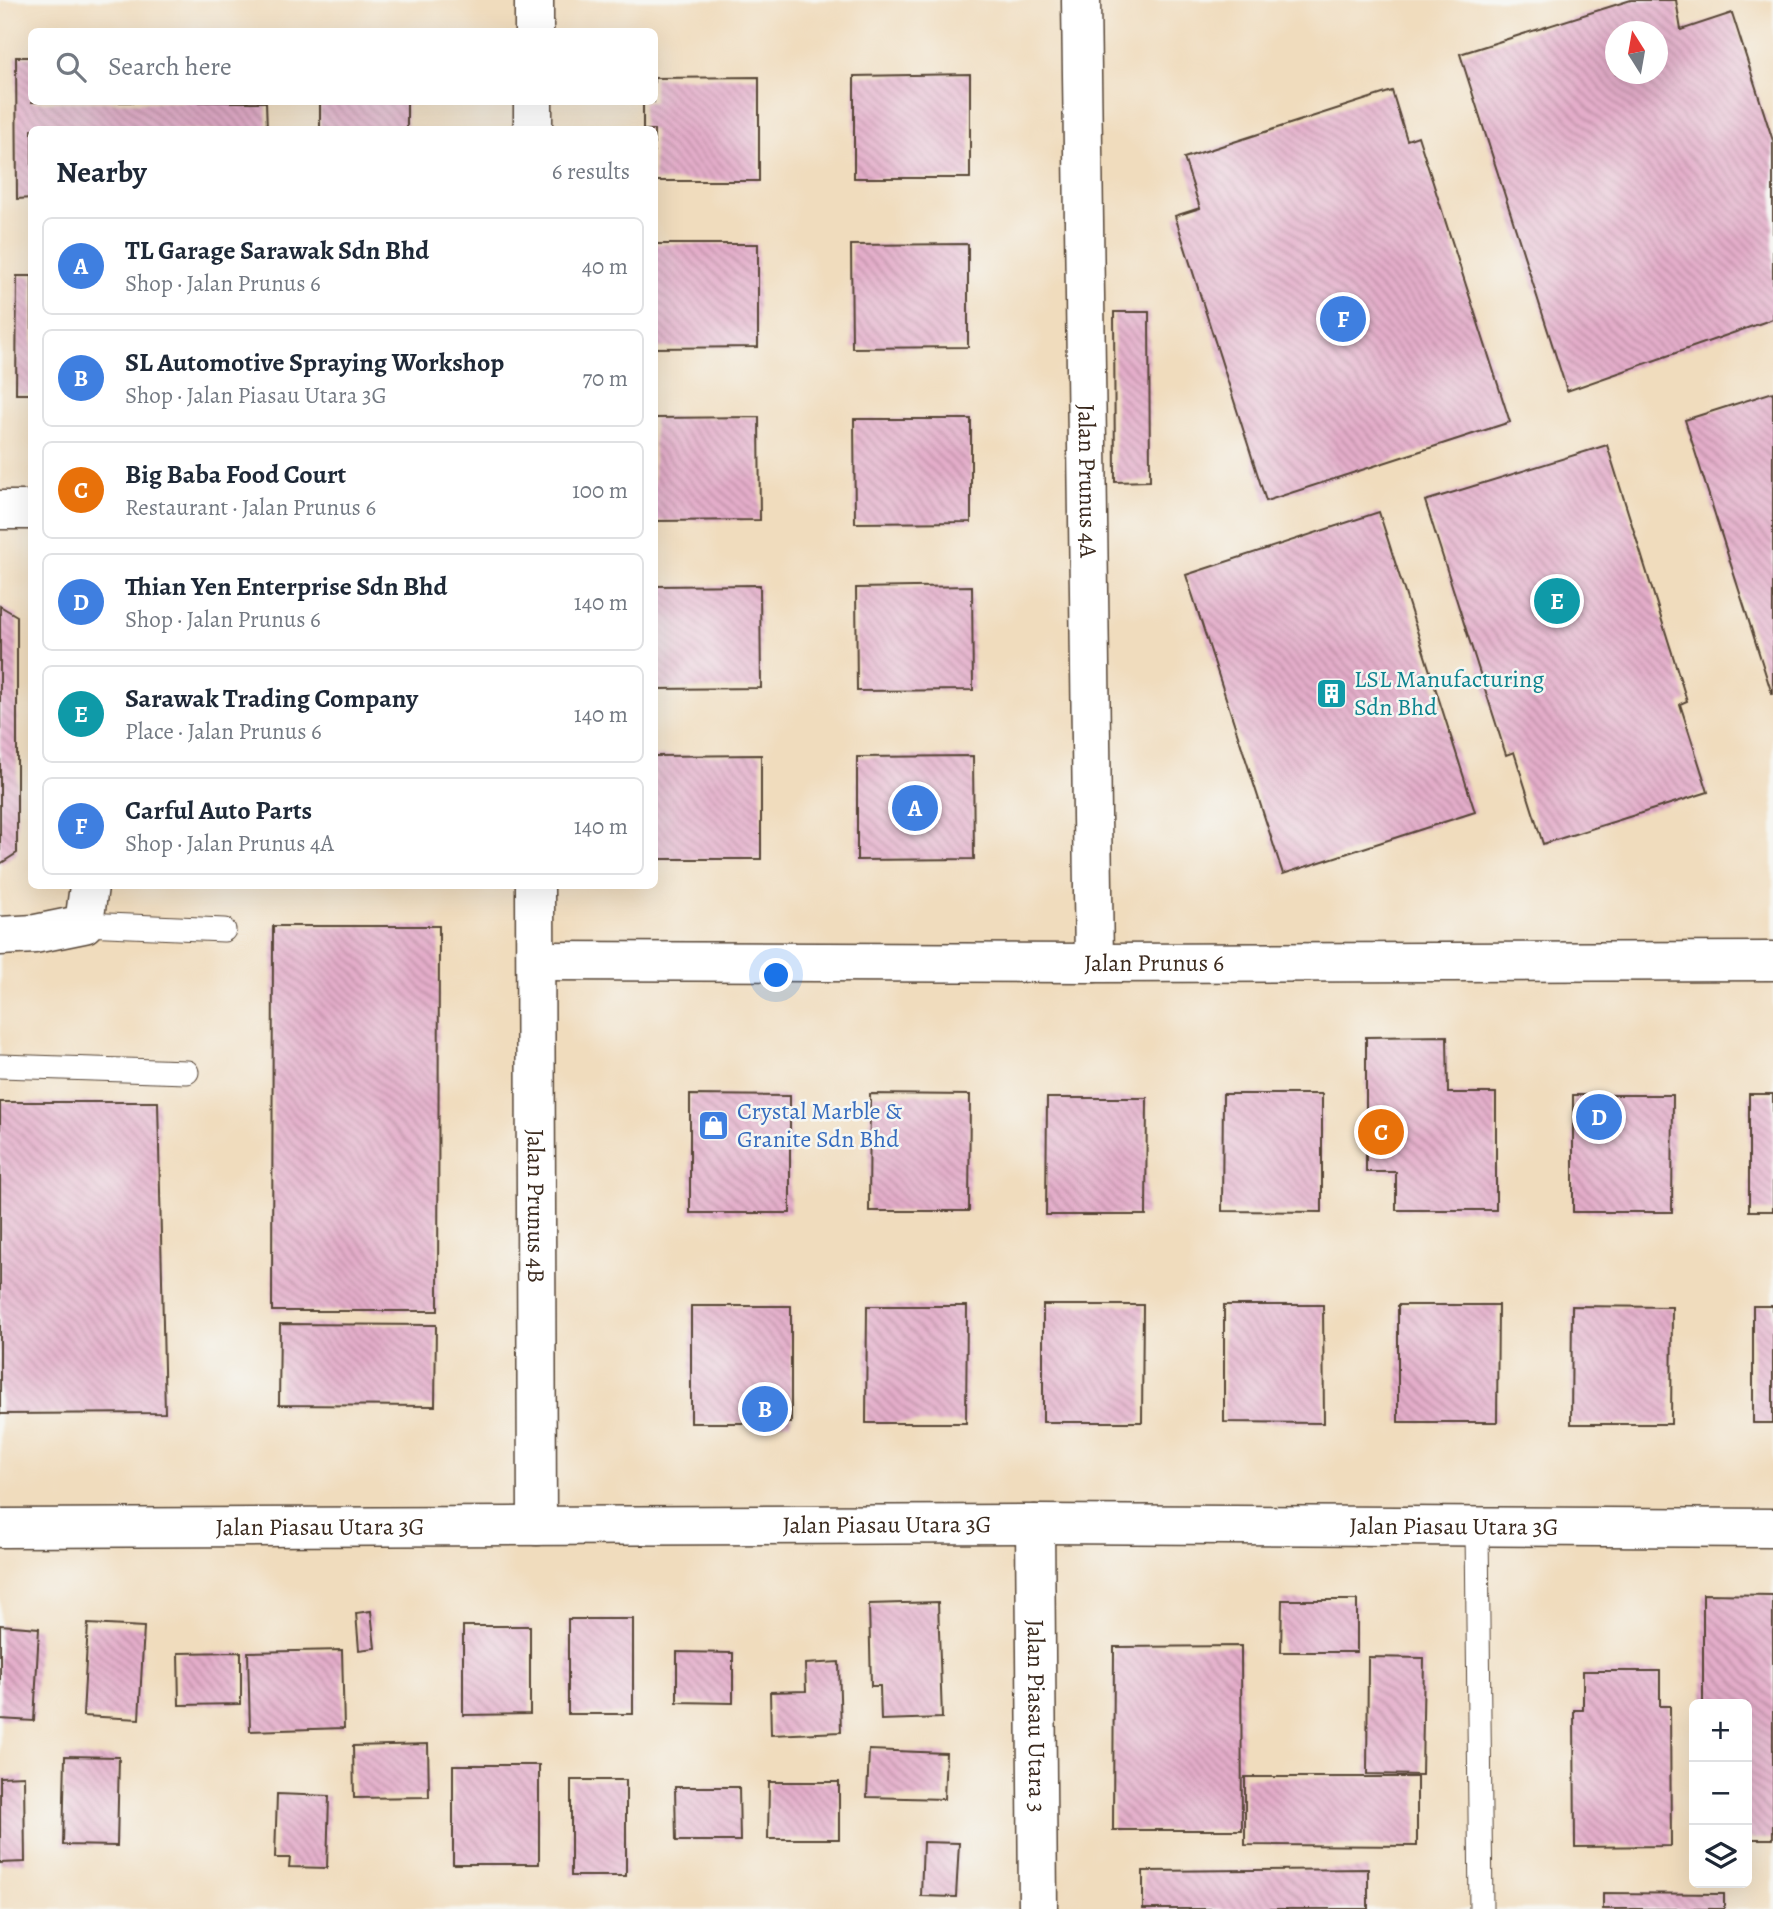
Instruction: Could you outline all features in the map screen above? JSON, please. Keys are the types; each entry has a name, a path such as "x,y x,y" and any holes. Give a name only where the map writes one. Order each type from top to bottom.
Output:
{"street":[{"path":"534,0 534,28"},
{"name":"Jalan Prunus 4A","path":"1081,0 1094,963"},
{"path":"533,105 533,126"},
{"path":"0,510 28,510"},
{"path":"0,936 35,934 84,925 89,889"},
{"name":"Jalan Prunus 4B","path":"535,889 537,1526"},
{"name":"Jalan Prunus 6","path":"536,961 1773,961"},
{"name":"Jalan Piasau Utara 3G","path":"0,1528 1035,1524 1773,1528"},
{"name":"Jalan Piasau Utara 3","path":"1035,1524 1038,1909"}],"lane":[{"path":"84,925 225,930"},
{"path":"0,1066 187,1072"},
{"path":"1478,1527 1481,1909"}],"building":[{"path":"1631,0 1676,0 1681,30 1732,13 1773,141 1773,319 1567,391 1460,54"},
{"path":"16,57 28,57 28,105 266,105 267,126 28,126 28,198 17,199"},
{"path":"970,74 970,178 854,178 854,76"},
{"path":"759,77 759,181 658,181 658,126 643,126 643,105 658,105 658,78"},
{"path":"1392,91 1407,140 1418,136 1510,422 1266,501 1175,216 1200,208 1184,158"},
{"path":"320,105 407,105 407,126 320,126"},
{"path":"658,244 758,244 758,347 658,348"},
{"path":"968,244 968,347 852,348 851,245"},
{"path":"17,276 28,276 28,394 16,394"},
{"path":"1114,312 1149,312 1150,481 1115,482"},
{"path":"1773,392 1773,694 1772,694 1685,420"},
{"path":"759,417 760,520 658,521 658,418"},
{"path":"854,419 971,419 971,522 855,523"},
{"path":"1607,445 1687,701 1680,704 1708,792 1543,844 1514,752 1506,755 1425,501"},
{"name":"LSL Manufacturing Sdn Bhd","path":"1379,512 1475,812 1283,874 1186,575"},
{"path":"760,585 761,688 658,689 658,586"},
{"path":"972,586 973,690 857,691 856,588"},
{"path":"0,606 17,616 17,853 0,864"},
{"path":"761,755 761,859 658,859 658,756"},
{"path":"973,756 974,859 857,860 857,757"},
{"path":"273,926 439,926 438,1311 272,1311"},
{"path":"1447,1036 1448,1093 1496,1093 1496,1210 1396,1210 1396,1172 1366,1172 1366,1037"},
{"path":"870,1094 970,1095 969,1211 869,1211"},
{"path":"1223,1094 1322,1094 1322,1212 1222,1211"},
{"path":"1749,1094 1773,1094 1773,1211 1749,1211"},
{"path":"690,1095 790,1096 790,1213 690,1213"},
{"path":"1573,1095 1673,1095 1672,1212 1573,1212"},
{"path":"1047,1098 1147,1098 1146,1215 1046,1215"},
{"path":"0,1102 158,1102 165,1413 0,1414"},
{"path":"1043,1305 1143,1305 1142,1422 1043,1422"},
{"path":"1224,1305 1323,1305 1324,1423 1224,1422"},
{"path":"1398,1305 1498,1305 1497,1422 1398,1422"},
{"path":"691,1306 791,1306 791,1423 691,1423"},
{"path":"867,1306 967,1306 966,1423 866,1423"},
{"path":"1572,1306 1672,1307 1671,1424 1571,1424"},
{"path":"1753,1306 1773,1306 1773,1423 1753,1423"},
{"path":"280,1324 436,1325 435,1406 279,1405"},
{"path":"1703,1594 1773,1595 1773,1839 1752,1839 1752,1699 1703,1699"},
{"path":"1282,1600 1357,1600 1357,1652 1281,1652"},
{"path":"938,1602 942,1718 881,1720 880,1686 871,1686 869,1604"},
{"path":"371,1611 375,1648 359,1650 356,1613"},
{"path":"568,1619 633,1619 633,1714 568,1714"},
{"path":"88,1624 144,1627 139,1719 83,1716"},
{"path":"0,1625 39,1628 34,1721 0,1719"},
{"path":"463,1626 530,1626 530,1714 463,1715"},
{"path":"1241,1646 1242,1830 1113,1830 1114,1647"},
{"path":"342,1650 344,1728 250,1731 248,1652"},
{"path":"241,1652 241,1704 179,1705 178,1653"},
{"path":"677,1652 733,1653 733,1703 677,1702"},
{"path":"1368,1657 1424,1658 1422,1775 1367,1774"},
{"path":"839,1662 841,1732 771,1735 770,1692 806,1691 805,1664"},
{"path":"1583,1671 1660,1671 1660,1706 1670,1706 1671,1846 1575,1847 1574,1710 1583,1710"},
{"path":"428,1744 429,1797 354,1798 353,1746"},
{"path":"869,1750 946,1753 944,1799 867,1797"},
{"path":"65,1756 119,1757 117,1846 63,1845"},
{"path":"453,1765 539,1765 539,1864 453,1864"},
{"path":"24,1776 25,1862 0,1863 0,1777"},
{"path":"1245,1777 1417,1777 1417,1846 1245,1845"},
{"path":"571,1780 626,1780 626,1876 571,1876"},
{"path":"769,1782 839,1782 839,1839 768,1839"},
{"path":"675,1787 739,1787 740,1841 676,1841"},
{"path":"277,1794 329,1796 327,1868 289,1867 290,1858 275,1858"},
{"path":"923,1842 959,1843 956,1897 921,1896"},
{"path":"1368,1869 1368,1909 1143,1909 1143,1871"},
{"path":"1603,1893 1724,1894 1724,1909 1603,1909"}],"place":[{"name":"Carful Auto Parts","path":"1343,319"},
{"name":"Sarawak Trading Company","path":"1557,601"},
{"name":"LSL Manufacturing Sdn Bhd","path":"1331,693"},
{"name":"TL Garage Sarawak Sdn Bhd","path":"915,808"},
{"name":"Thian Yen Enterprise Sdn Bhd","path":"1599,1117"},
{"name":"Crystal Marble & Granite Sdn Bhd","path":"714,1125"},
{"name":"Big Baba Food Court","path":"1381,1132"},
{"name":"SL Automotive Spraying Workshop","path":"765,1409"}]}
